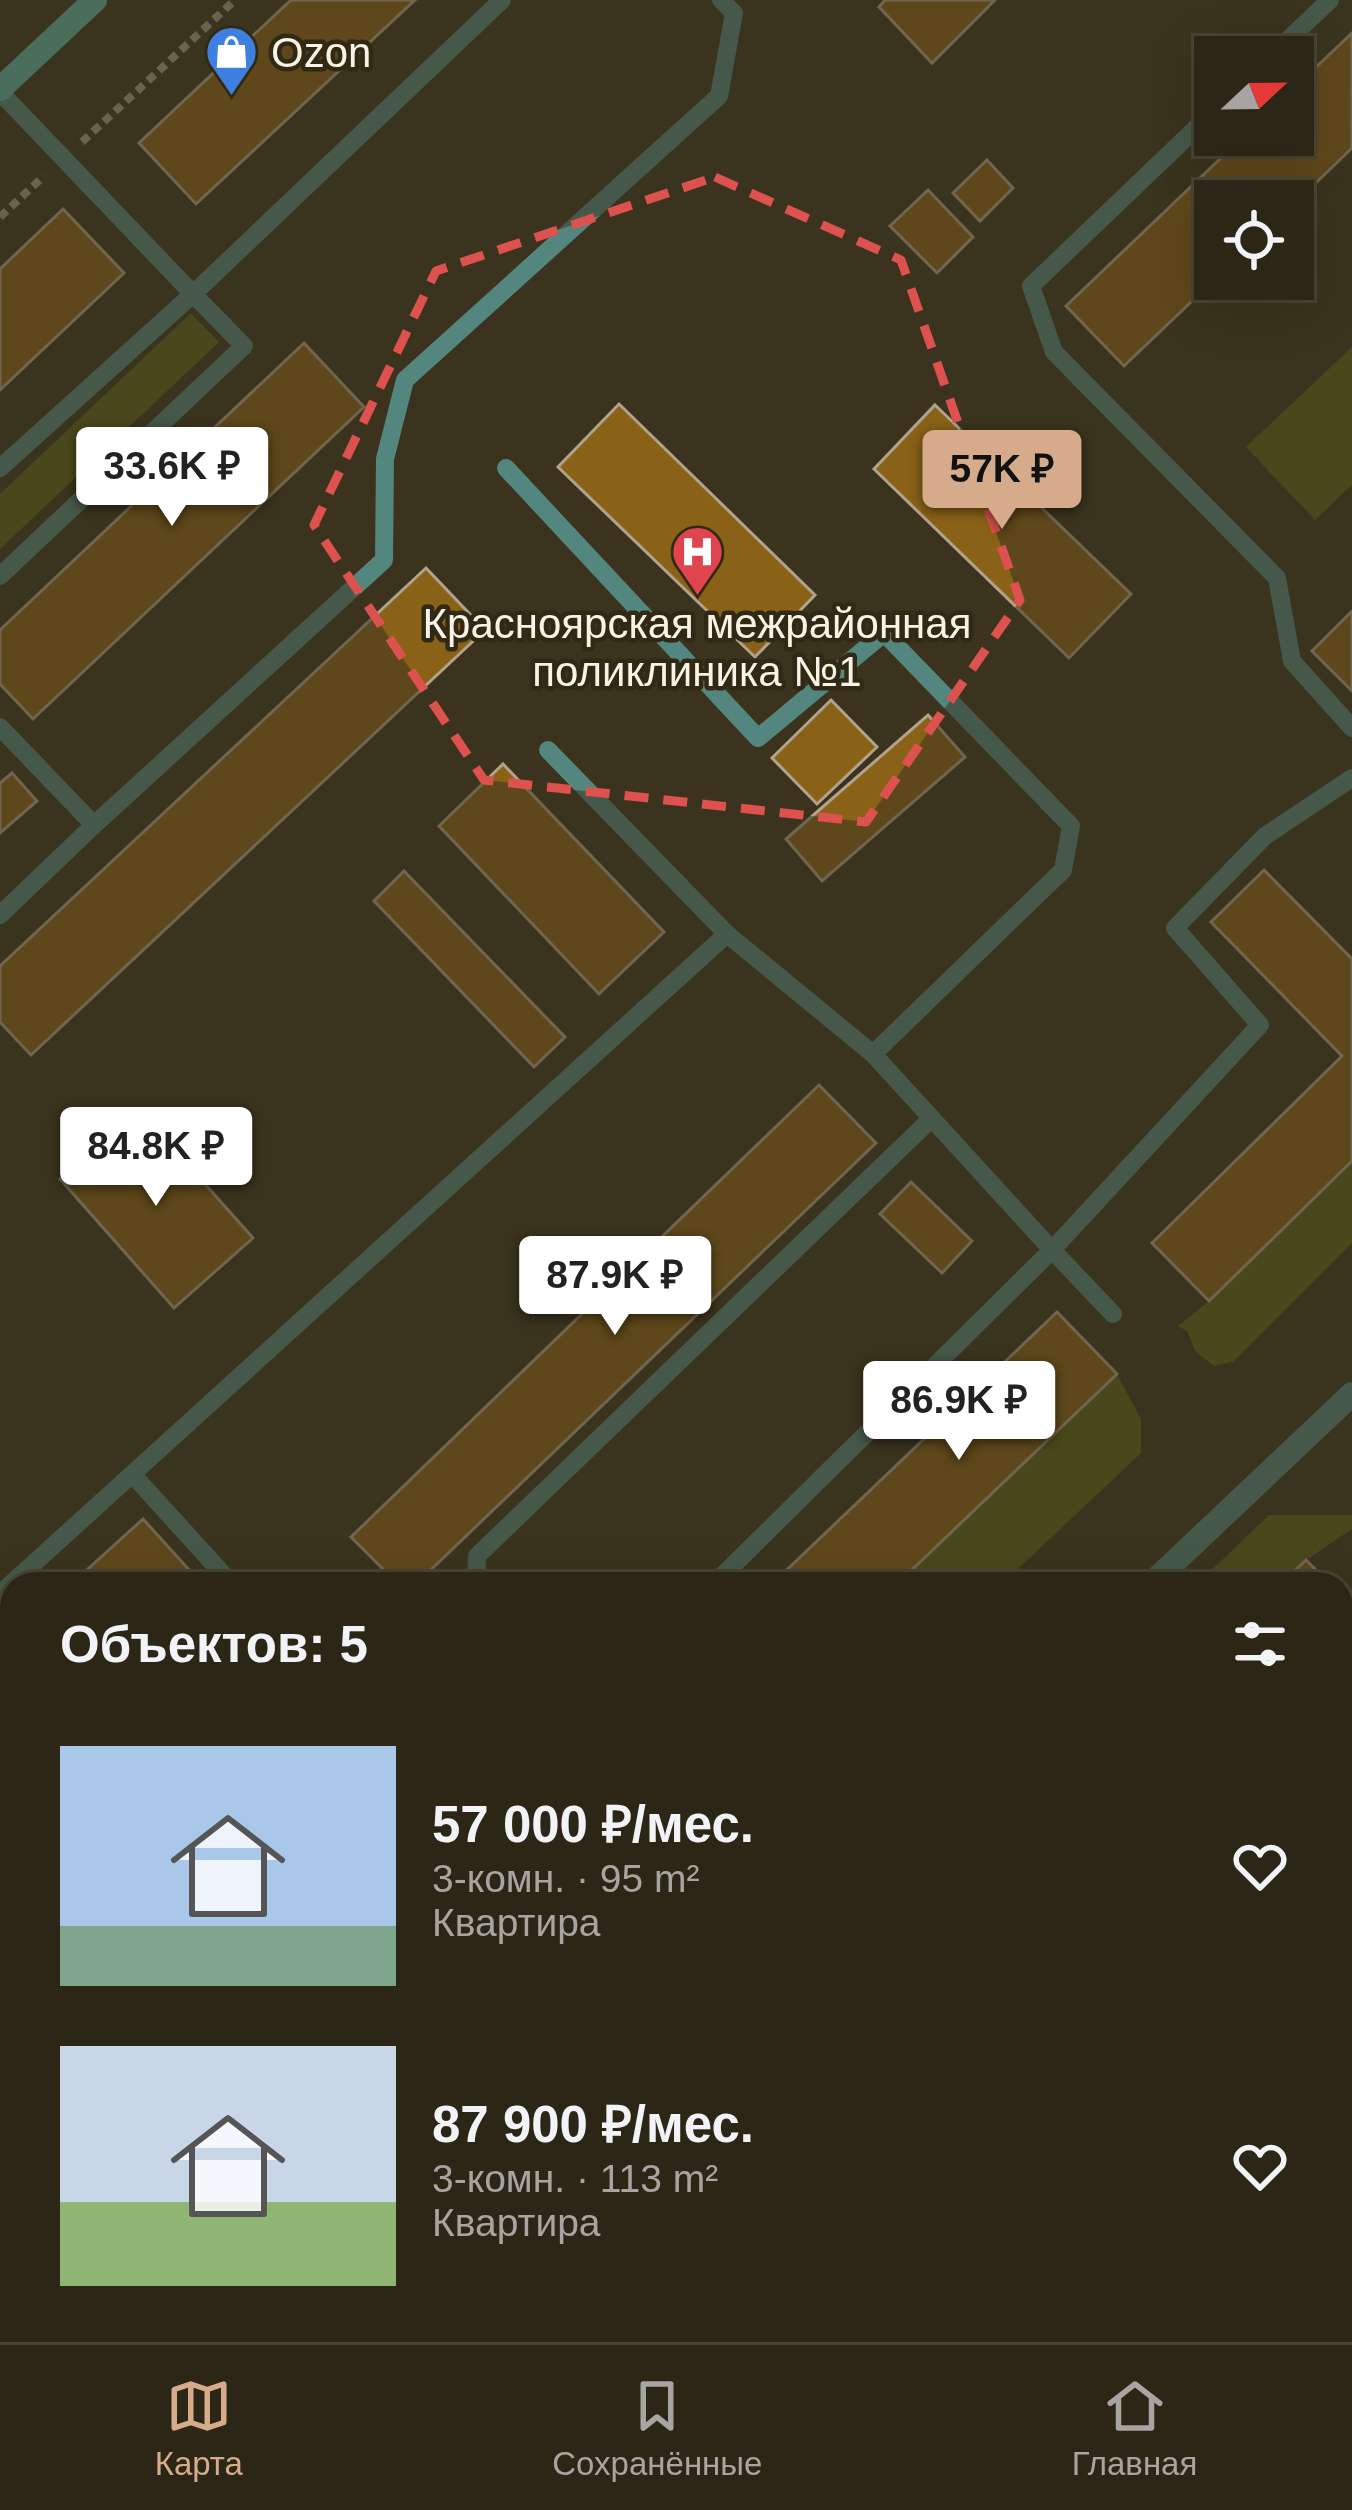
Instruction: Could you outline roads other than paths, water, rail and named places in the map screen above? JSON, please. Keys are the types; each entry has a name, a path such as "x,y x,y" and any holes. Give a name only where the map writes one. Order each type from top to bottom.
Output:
{"main road":[{"path":"0,91 95,0"}],"street":[{"path":"1164,1572 1352,1394"}],"lane":[{"path":"0,468 193,294 502,0"},
{"path":"0,915 384,560 385,459 405,380 719,96 734,13 722,0"},
{"path":"1292,36 1330,0"},
{"path":"0,91 244,346 0,576"},
{"path":"1194,130 1030,286 1054,352 1277,578 1292,661 1352,728"},
{"path":"506,468 758,738 884,633 1071,826 1063,870 873,1054"},
{"path":"0,728 94,825"},
{"path":"548,750 727,934 873,1054 1113,1314"},
{"path":"726,1572 1052,1250 1260,1025 1175,928 1265,836 1352,778"},
{"path":"25,1572 727,934"},
{"path":"476,1572 477,1556 931,1119"},
{"path":"133,1475 221,1572"}],"place":[{"name":"Ozon","path":"232,98"},
{"name":"Красноярская межрайонная поликлиника №1","path":"697,597"}]}
